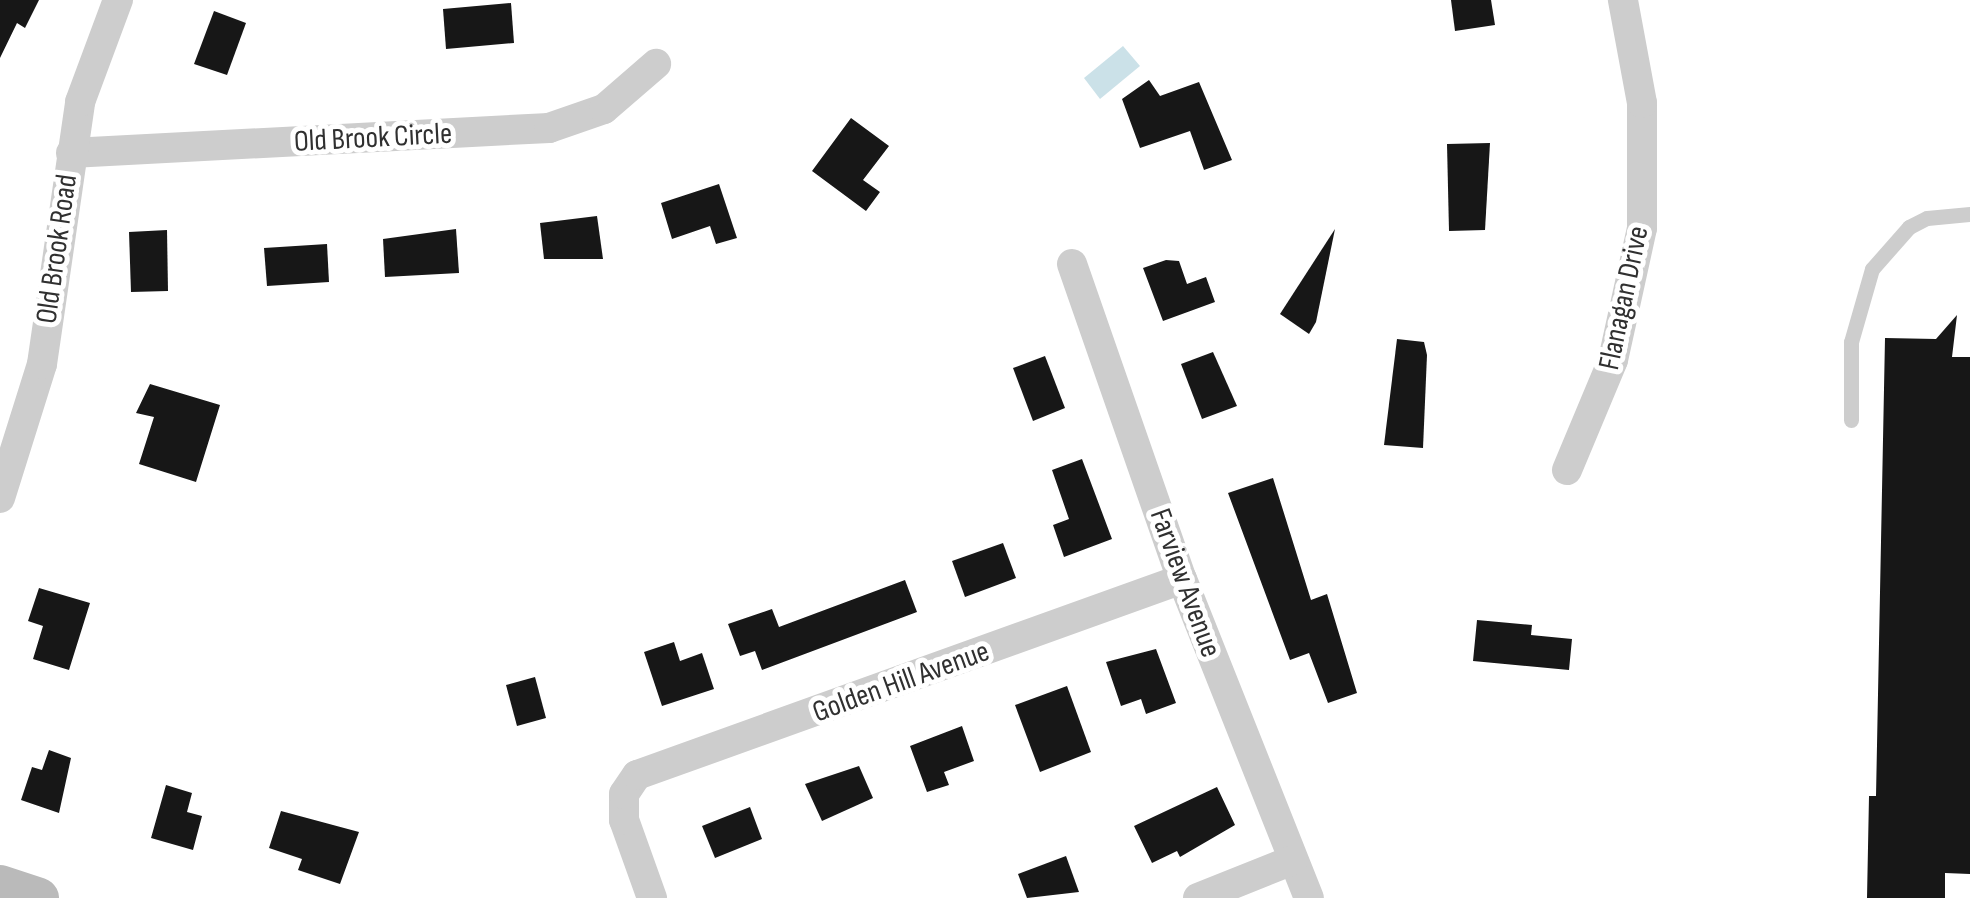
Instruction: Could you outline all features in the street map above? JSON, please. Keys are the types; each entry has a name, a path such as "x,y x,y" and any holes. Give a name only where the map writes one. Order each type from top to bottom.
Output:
{"street":[{"name":"Old Brook Road","path":"0,498 42,364 71,154 91,62 118,0"},
{"name":"Flanagan Drive","path":"1567,470 1613,360 1642,228 1642,103 1623,0"},
{"name":"Old Brook Circle","path":"71,154 549,128 604,110 656,64"},
{"name":"Farview Avenue","path":"1072,264 1182,579 1309,898"},
{"name":"Golden Hill Avenue","path":"652,898 624,820 625,790 644,772 1182,579"},
{"path":"1198,898 1293,860"},
{"path":"0,886 38,898"}],"lane":[{"path":"1851,420 1851,342 1872,269 1909,227 1927,218 1970,214"}],"water":[{"path":"1123,46 1140,66 1100,99 1084,78"}],"building":[{"path":"0,0 39,0 25,28 17,23 0,58"},
{"path":"1451,0 1491,0 1495,25 1455,31"},
{"path":"511,3 514,43 446,49 443,9"},
{"path":"214,11 246,23 227,75 194,64"},
{"path":"1149,80 1160,96 1199,82 1232,160 1204,170 1190,131 1140,148 1122,99"},
{"path":"851,118 889,146 863,180 880,192 866,211 812,171"},
{"path":"1490,143 1485,230 1449,231 1447,144"},
{"path":"719,184 737,238 716,244 710,226 672,239 661,203"},
{"path":"597,216 603,259 544,259 540,223"},
{"path":"456,229 459,273 385,277 383,239"},
{"path":"1335,229 1316,322 1309,334 1280,314"},
{"path":"167,230 168,291 131,292 129,232"},
{"path":"327,244 329,282 267,286 264,248"},
{"path":"1166,260 1179,261 1187,284 1206,277 1215,302 1163,321 1143,268"},
{"path":"1957,315 1952,357 1970,357 1970,874 1945,873 1945,898 1867,898 1869,796 1876,796 1885,338 1936,339"},
{"path":"1397,339 1424,342 1427,355 1423,448 1384,445"},
{"path":"1213,352 1237,406 1202,419 1181,364"},
{"path":"1045,356 1065,408 1033,421 1013,368"},
{"path":"150,384 220,405 196,482 139,464 154,417 136,413"},
{"path":"1082,459 1112,539 1064,557 1053,525 1069,519 1052,470"},
{"path":"1273,478 1311,600 1327,594 1357,693 1328,703 1309,653 1290,660 1228,493"},
{"path":"1003,543 1016,578 965,597 952,561"},
{"path":"905,580 917,612 762,670 755,651 740,656 728,624 772,609 779,627"},
{"path":"39,588 90,603 69,670 33,659 43,626 28,621"},
{"path":"1477,620 1532,625 1531,635 1572,639 1569,670 1473,661"},
{"path":"674,642 680,661 702,653 714,689 662,706 644,652"},
{"path":"1156,649 1176,703 1146,714 1141,699 1121,706 1106,662"},
{"path":"535,677 546,718 517,726 506,685"},
{"path":"1067,686 1091,752 1040,772 1015,705"},
{"path":"962,726 974,761 944,772 949,785 927,792 910,746"},
{"path":"49,750 71,758 59,813 21,800 32,767 42,770"},
{"path":"859,766 873,798 822,821 805,784"},
{"path":"166,785 192,793 187,812 202,816 193,850 151,838"},
{"path":"1217,787 1235,825 1180,857 1177,851 1152,863 1134,826"},
{"path":"750,807 762,839 715,858 702,826"},
{"path":"281,811 359,832 340,884 298,870 302,859 269,848"},
{"path":"1066,856 1079,892 1027,898 1018,874"}]}
